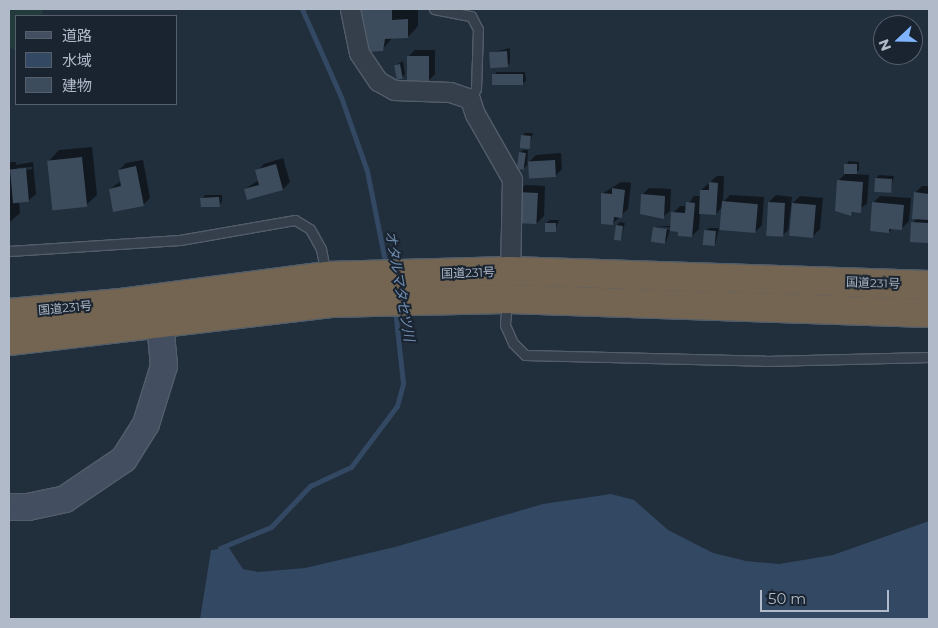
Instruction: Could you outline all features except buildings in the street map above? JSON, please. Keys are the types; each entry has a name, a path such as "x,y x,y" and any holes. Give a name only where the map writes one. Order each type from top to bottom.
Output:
{"highway":[{"name":"国道231号","path":"9,313 158,298 327,276 378,289"},
{"name":"国道231号","path":"509,285 929,313"},
{"name":"国道231号","path":"9,341 160,325 331,303 378,289 509,285 929,285"}],"street":[{"path":"350,9 359,53 378,81 394,90 450,92 470,100 475,114 512,179 509,285"},
{"path":"9,507 28,508 65,499 124,460 146,424 164,366 158,298"}],"lane":[{"path":"434,9 471,16 478,29 476,90 470,100"},
{"path":"9,251 180,240 295,220 310,229 321,249 327,276"},
{"path":"509,285 505,325 513,343 525,355 765,361 929,357"}],"green space":[{"path":"9,9 43,9 42,15 15,15 15,50 9,47"}],"water":[{"path":"611,494 634,500 668,530 713,553 746,561 779,564 833,555 929,521 929,619 200,619 211,550 229,548 243,569 258,572 305,568 395,547 543,504"}],"waterway":[{"name":"オタルマタセツ川","path":"302,9 341,97 367,171 386,266"},
{"name":"オタルマタセツ川","path":"220,548 271,527 310,486 351,467 397,406 403,383 395,309"}]}
